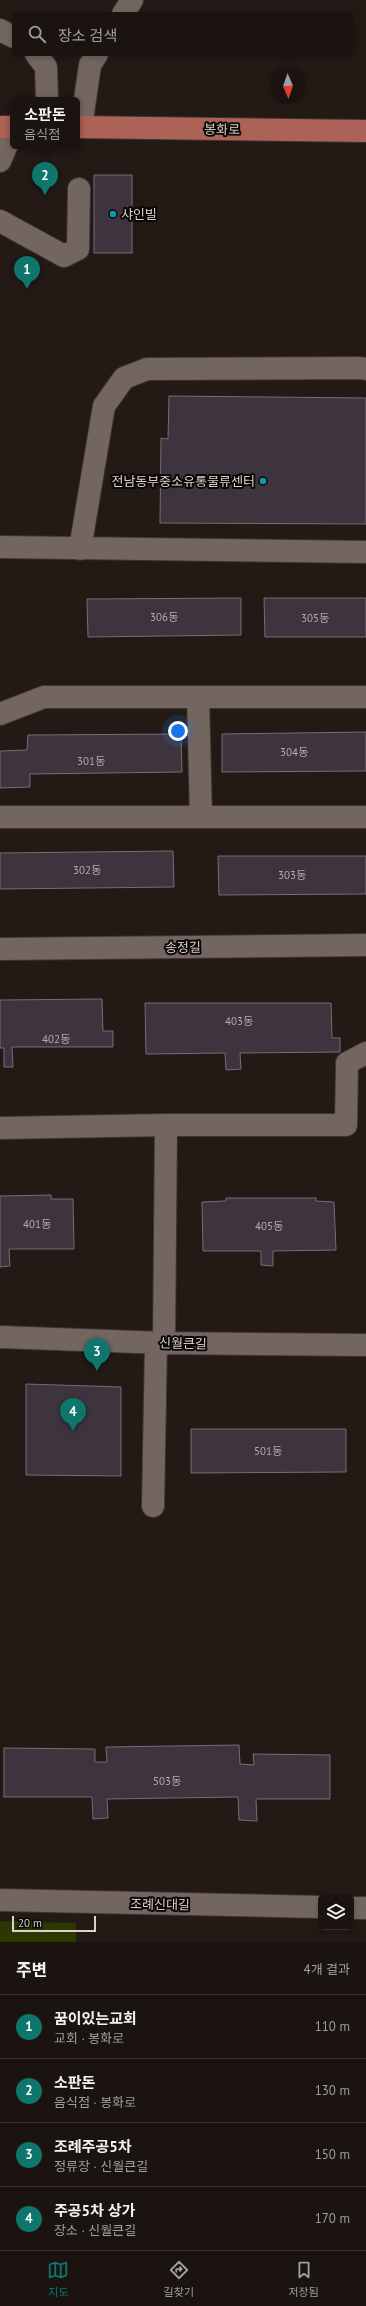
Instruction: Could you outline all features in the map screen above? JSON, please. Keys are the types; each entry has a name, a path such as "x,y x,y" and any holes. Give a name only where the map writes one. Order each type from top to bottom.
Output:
{"main road":[{"name":"봉화로","path":"80,127 366,131"}],"street":[{"path":"124,12 132,0"},
{"path":"0,30 12,36"},
{"path":"38,56 46,67 47,97"},
{"path":"80,121 90,65 96,56"},
{"path":"0,161 10,137"},
{"path":"0,221 64,256 78,249 80,189"},
{"path":"80,549 104,406 124,378 147,370 366,369"},
{"path":"0,547 366,552"},
{"path":"0,714 44,697 366,696"},
{"path":"198,697 200,817"},
{"path":"0,818 366,816"},
{"name":"송정길","path":"0,949 366,944"},
{"path":"0,1128 166,1125 346,1125 347,1062 366,1053"},
{"path":"153,1506 160,1343 166,1125"},
{"name":"신월큰길","path":"0,1337 160,1343 366,1345"},
{"name":"조례신대길","path":"0,1900 318,1908"},
{"path":"354,1908 366,1908"}],"green space":[{"path":"0,1921 76,1923 76,1942 0,1942"}],"building":[{"name":"샤인빌","path":"94,175 132,175 132,253 94,253"},
{"name":"전남동부중소유통물류센터","path":"169,396 366,398 366,524 160,523 161,438 168,439"},
{"path":"241,598 241,635 88,637 87,599"},
{"path":"264,598 366,598 366,637 265,637"},
{"path":"366,732 366,771 222,772 222,734"},
{"path":"181,734 182,772 30,774 30,787 0,788 0,751 27,750 28,735"},
{"path":"173,851 174,887 0,889 0,853"},
{"path":"218,856 366,856 366,894 219,895"},
{"path":"102,999 103,1031 113,1031 113,1047 12,1047 13,1067 4,1067 4,1048 0,1048 0,1000"},
{"path":"145,1003 331,1003 332,1038 340,1038 340,1052 240,1053 241,1069 226,1070 225,1053 146,1054"},
{"path":"51,1195 51,1199 73,1199 74,1249 9,1249 10,1266 0,1267 0,1196"},
{"path":"226,1198 316,1198 316,1201 334,1202 336,1250 273,1251 273,1266 261,1265 261,1251 203,1251 202,1202 226,1201"},
{"path":"26,1384 121,1387 121,1476 26,1475"},
{"path":"191,1429 346,1429 346,1472 191,1473"},
{"path":"239,1745 240,1764 254,1765 253,1754 330,1755 330,1799 256,1799 257,1821 239,1820 238,1797 107,1799 108,1818 93,1819 92,1797 4,1797 4,1748 95,1749 95,1762 107,1762 106,1747"}],"place":[{"name":"소판돈","path":"45,195"},
{"name":"샤인빌","path":"113,214"},
{"name":"꿈이있는교회","path":"27,289"},
{"name":"전남동부중소유통물류센터","path":"263,481"},
{"name":"조례주공5차","path":"97,1371"},
{"name":"주공5차 상가","path":"73,1431"}]}
